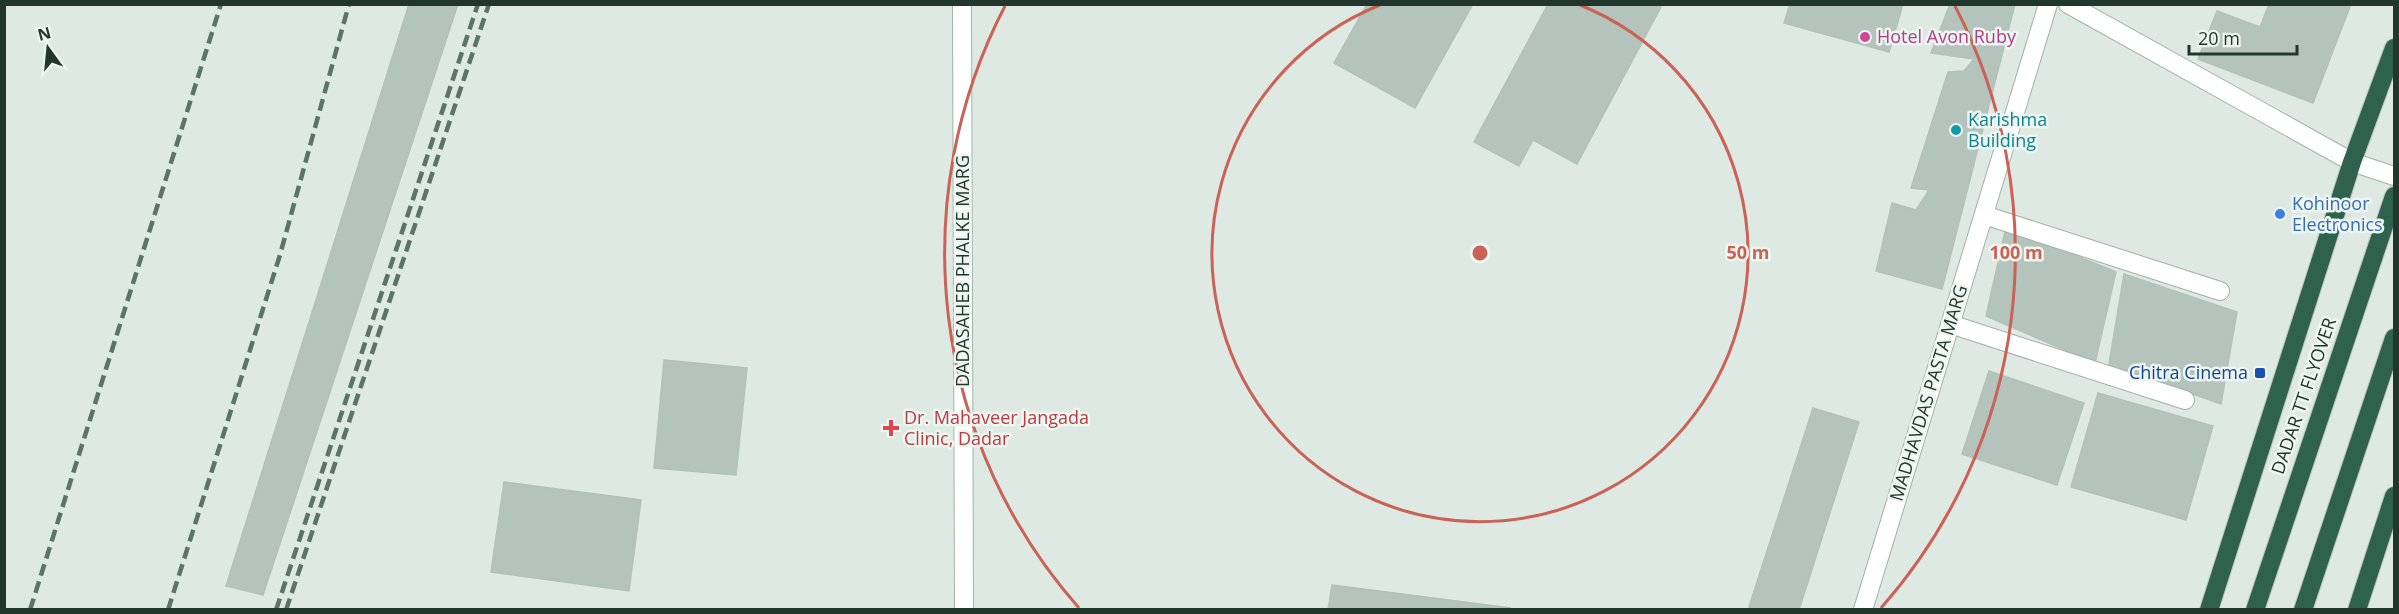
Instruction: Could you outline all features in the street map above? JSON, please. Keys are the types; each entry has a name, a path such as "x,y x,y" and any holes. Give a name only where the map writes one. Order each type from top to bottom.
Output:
{"highway":[{"path":"2209,609 2352,162 2394,48"},
{"name":"DADAR TT FLYOVER","path":"2255,609 2394,196"},
{"path":"2303,609 2394,338"},
{"path":"2357,609 2394,496"}],"street":[{"name":"DADASAHEB PHALKE MARG","path":"962,4 964,609"},
{"name":"MADHAVDAS PASTA MARG","path":"1863,609 2048,4"},
{"path":"2068,4 2352,162 2394,176"},
{"path":"1984,215 2220,291"},
{"path":"1950,324 2185,400"}],"building":[{"path":"409,4 458,4 263,595 226,586"},
{"path":"1367,4 1473,4 1415,108 1334,63"},
{"path":"1548,4 1657,4 1661,7 1577,164 1533,140 1519,166 1474,142"},
{"name":"Hotel Avon Ruby","path":"1790,4 1903,4 1889,52 1784,23"},
{"name":"Karishma Building","path":"1950,4 2015,4 1942,289 1876,271 1892,203 1916,210 1929,190 1911,188 1948,72 1964,71 1974,59 1931,53"},
{"path":"2269,4 2351,4 2313,103 2198,59 2217,11 2260,27"},
{"path":"2006,227 2116,272 2095,363 1986,316"},
{"path":"2124,274 2237,312 2221,404 2109,364"},
{"path":"664,360 747,368 736,475 654,468"},
{"path":"1989,371 2084,403 2057,485 1962,454"},
{"path":"2098,393 2213,426 2186,520 2071,487"},
{"path":"1813,408 1859,422 1799,610 1748,610"},
{"path":"504,482 641,500 629,591 491,572"},
{"path":"1332,585 1511,608 1328,610"}],"railway":[{"path":"30,610 221,4"},
{"path":"168,610 280,255 349,4"},
{"path":"276,610 478,4"},
{"path":"286,610 489,4"}],"place":[{"name":"Hotel Avon Ruby","path":"1865,37"},
{"name":"Karishma Building","path":"1956,130"},
{"name":"Kohinoor Electronics","path":"2280,214"},
{"name":"Chitra Cinema","path":"2260,373"},
{"name":"Dr. Mahaveer Jangada Clinic, Dadar","path":"891,428"}]}
